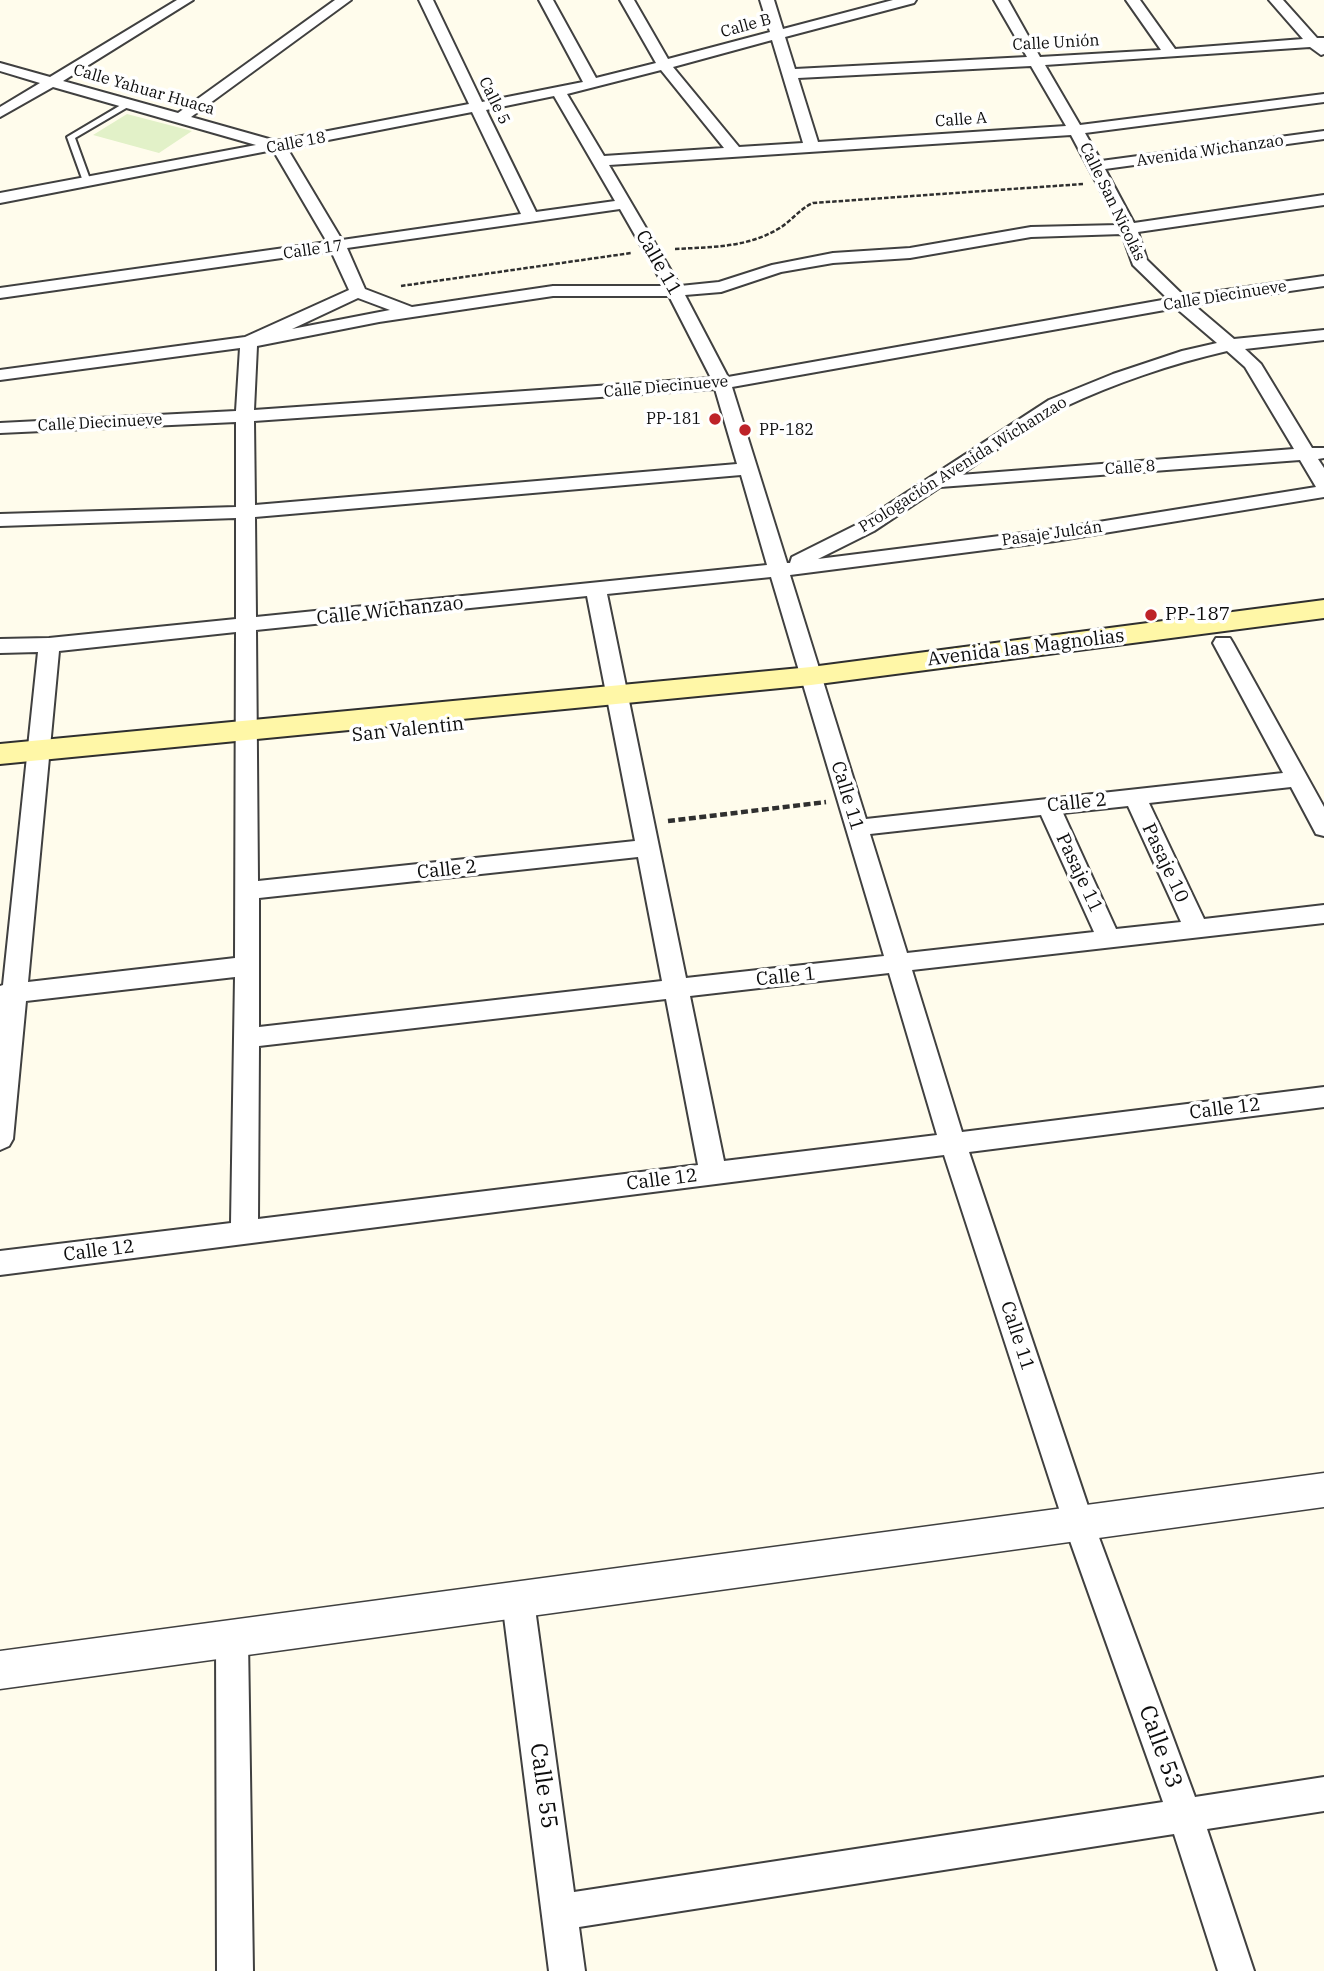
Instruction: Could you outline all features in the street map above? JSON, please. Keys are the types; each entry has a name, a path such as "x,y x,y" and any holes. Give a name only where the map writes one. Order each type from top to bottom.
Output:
{"main road":[{"name":"Avenida las Magnolias","path":"813,683 1324,609"},
{"name":"Avenida las Magnolias","path":"813,683 1324,631"},
{"name":"San Valentin","path":"0,754 39,758 813,683"},
{"name":"San Valentin","path":"0,770 39,758"}],"street":[{"path":"0,113 186,0"},
{"path":"180,118 344,0"},
{"name":"Calle 5","path":"426,0 530,217"},
{"path":"546,0 592,85"},
{"path":"627,0 665,66 734,151"},
{"path":"767,0 812,147"},
{"name":"Calle B","path":"592,85 909,0"},
{"name":"Calle San Nicolás","path":"1001,0 1105,183 1129,229 1139,262 1180,302 1252,364 1315,454 1324,484"},
{"path":"1133,0 1171,54"},
{"path":"1276,0 1319,42 1324,54"},
{"name":"Calle Unión","path":"790,74 1171,54 1319,42"},
{"name":"Calle Yahuar Huaca","path":"0,67 278,146"},
{"name":"Calle 18","path":"0,198 478,109 592,85"},
{"name":"Calle 11","path":"559,92 675,291 722,383 953,1144 1079,1524"},
{"name":"Calle A","path":"599,161 1075,130 1324,98"},
{"name":"Avenida Wichanzao","path":"1096,166 1324,135"},
{"path":"278,146 338,247 358,292 410,312"},
{"path":"0,375 249,342 410,312 553,291 675,291 721,287 778,268 833,258 910,253 1031,232 1129,229 1324,200"},
{"name":"Calle 17","path":"0,293 338,247 625,204"},
{"name":"Calle Diecinueve","path":"0,428 322,412 722,383 1180,302 1324,281"},
{"path":"249,342 358,292"},
{"name":"Prologación Avenida Wichanzao","path":"779,570 867,527 1055,404 1119,377 1188,355 1231,345 1324,335"},
{"path":"244,1233 247,966 244,512 249,342"},
{"name":"Calle 8","path":"936,482 1315,454"},
{"path":"0,520 244,512 748,469"},
{"name":"Pasaje Julcán","path":"779,570 1055,535 1324,491"},
{"name":"Calle Wichanzao","path":"0,646 49,645 244,626 779,570"},
{"path":"596,591 713,1174"},
{"path":"1223,643 1324,828"},
{"path":"0,1139 7,994 39,758 49,645"},
{"name":"Calle 2","path":"857,828 1297,779"},
{"name":"Pasaje 10","path":"1135,797 1196,928"},
{"name":"Pasaje 11","path":"1049,807 1109,939"},
{"name":"Calle 2","path":"246,891 647,848"},
{"name":"Calle 1","path":"247,1038 1324,914"},
{"path":"7,994 247,966"},
{"name":"Calle 12","path":"0,1263 1324,1097"},
{"path":"0,1670 1324,1490"},
{"name":"Calle 53","path":"1079,1524 1185,1815 1236,1971"},
{"name":"Calle 55","path":"518,1601 567,1971"},
{"path":"232,1640 235,1971"},
{"path":"560,1912 1324,1794"}],"lane":[{"path":"87,182 71,137 129,104"}],"path":[{"path":"358,292 651,250 736,245 780,228 802,207 813,203 1105,183"},
{"path":"642,824 849,800"}],"green space":[{"path":"127,114 192,131 159,153 93,135"}],"place":[{"name":"PP-181","path":"715,419"},
{"name":"PP-182","path":"745,430"},
{"name":"PP-187","path":"1151,615"}]}
